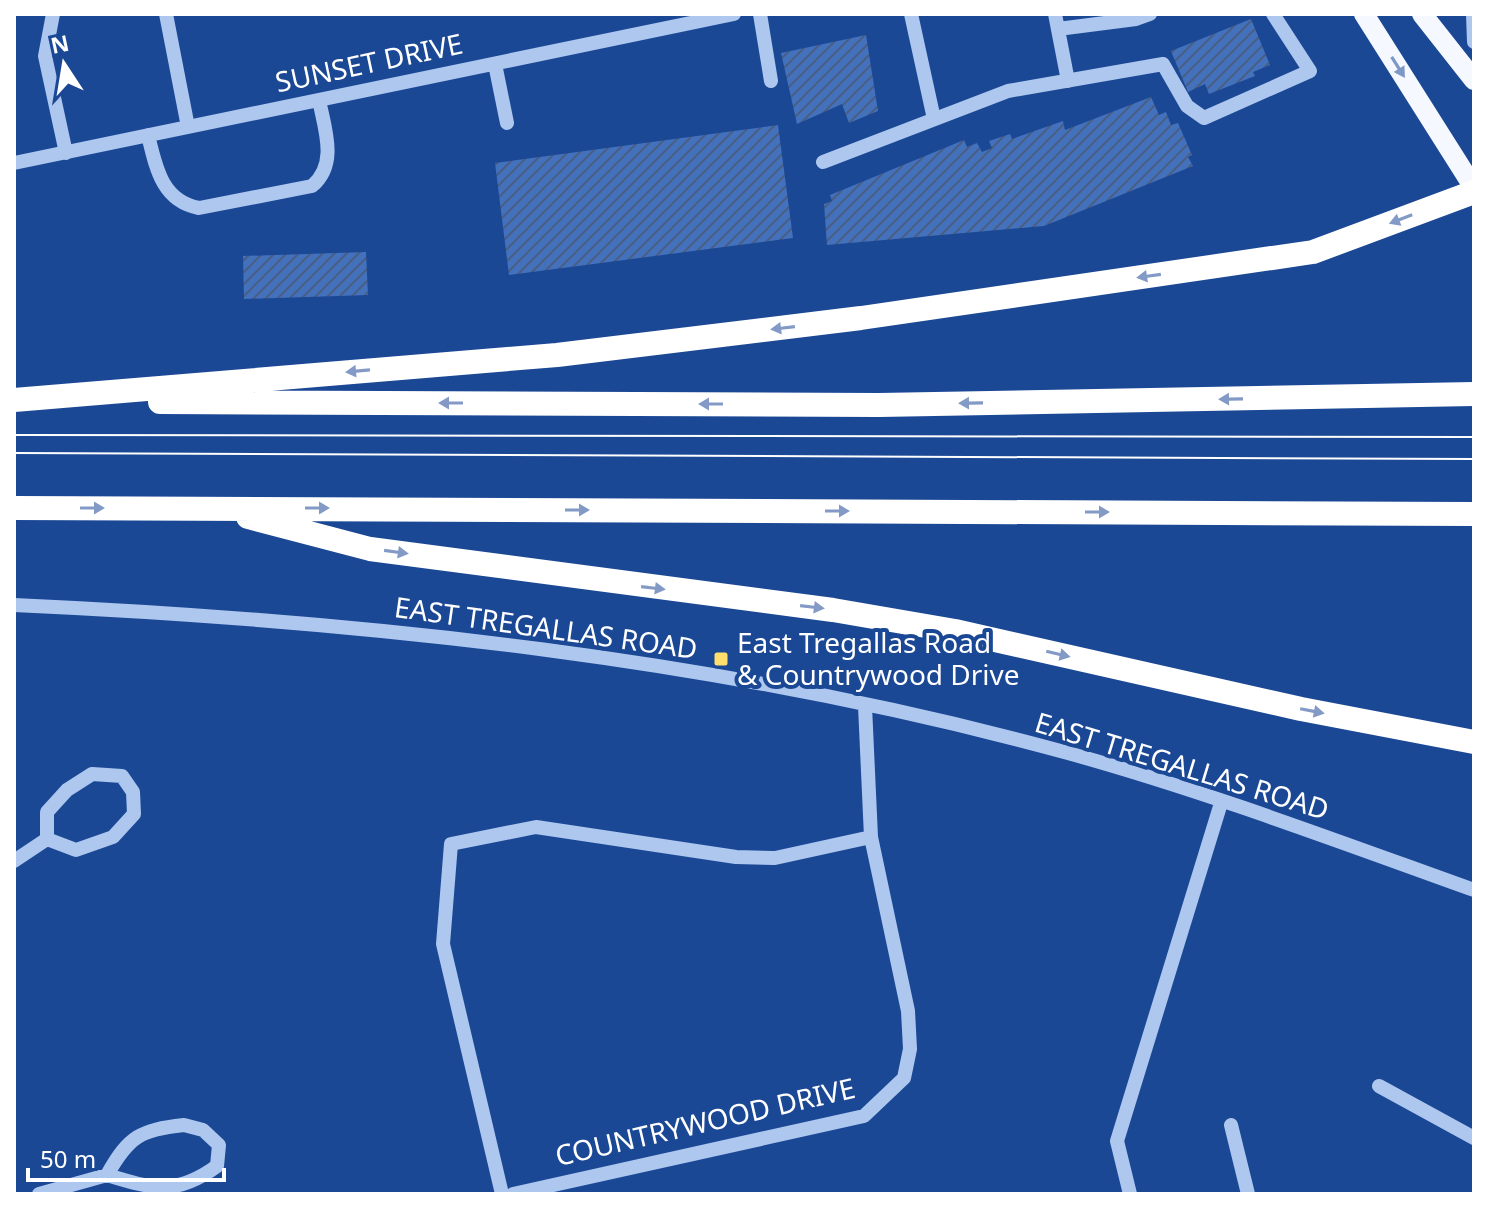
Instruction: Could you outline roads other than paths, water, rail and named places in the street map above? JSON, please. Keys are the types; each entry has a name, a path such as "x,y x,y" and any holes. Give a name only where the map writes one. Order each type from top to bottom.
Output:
{"highway":[{"path":"14,400 557,355 892,314 1313,252 1474,190"},
{"path":"1309,397 1474,382"},
{"path":"14,400 879,405 1474,394"},
{"path":"14,508 1474,514"},
{"path":"211,508 370,549 833,610 955,631 1301,709 1474,742"}],"main road":[{"path":"1364,14 1474,190"},
{"path":"1422,14 1474,80"}],"street":[{"path":"53,14 45,56 66,153"},
{"path":"166,14 188,127"},
{"name":"SUNSET DRIVE","path":"14,163 734,14"},
{"path":"760,14 771,81"},
{"path":"911,14 934,119"},
{"path":"1068,81 1056,21 1136,19 1150,14"},
{"path":"823,162 1008,91 1163,64 1187,106 1204,118 1310,71 1273,14"},
{"path":"1473,14 1474,42"},
{"path":"495,64 507,123"},
{"path":"148,135 157,173 172,196 184,205 199,208 312,186 324,175 328,163 319,100"},
{"name":"EAST TREGALLAS ROAD","path":"14,605 218,614 447,638 640,663 865,706 1068,753 1474,890"},
{"name":"COUNTRYWOOD DRIVE","path":"513,1194 864,1116 885,1100 904,1078 910,1049 908,1011 871,837 865,706"},
{"path":"92,774 122,776 133,792 134,814 113,837 76,850 47,839 47,812 67,790 92,774"},
{"path":"1130,1194 1117,1141 1221,803"},
{"path":"502,1194 443,944 451,844 536,827 736,857 775,858 871,837"},
{"path":"14,861 47,839"},
{"path":"1379,1086 1474,1138"},
{"path":"39,1194 107,1175 153,1189 194,1183 217,1166 219,1145 203,1130 184,1125 152,1129 125,1144 107,1175"},
{"path":"1231,1125 1248,1194"}],"tram line":[{"path":"14,435 1474,437"},
{"path":"14,453 1474,459"}],"place":[{"name":"East Tregallas Road & Countrywood Drive","path":"721,659"}]}
